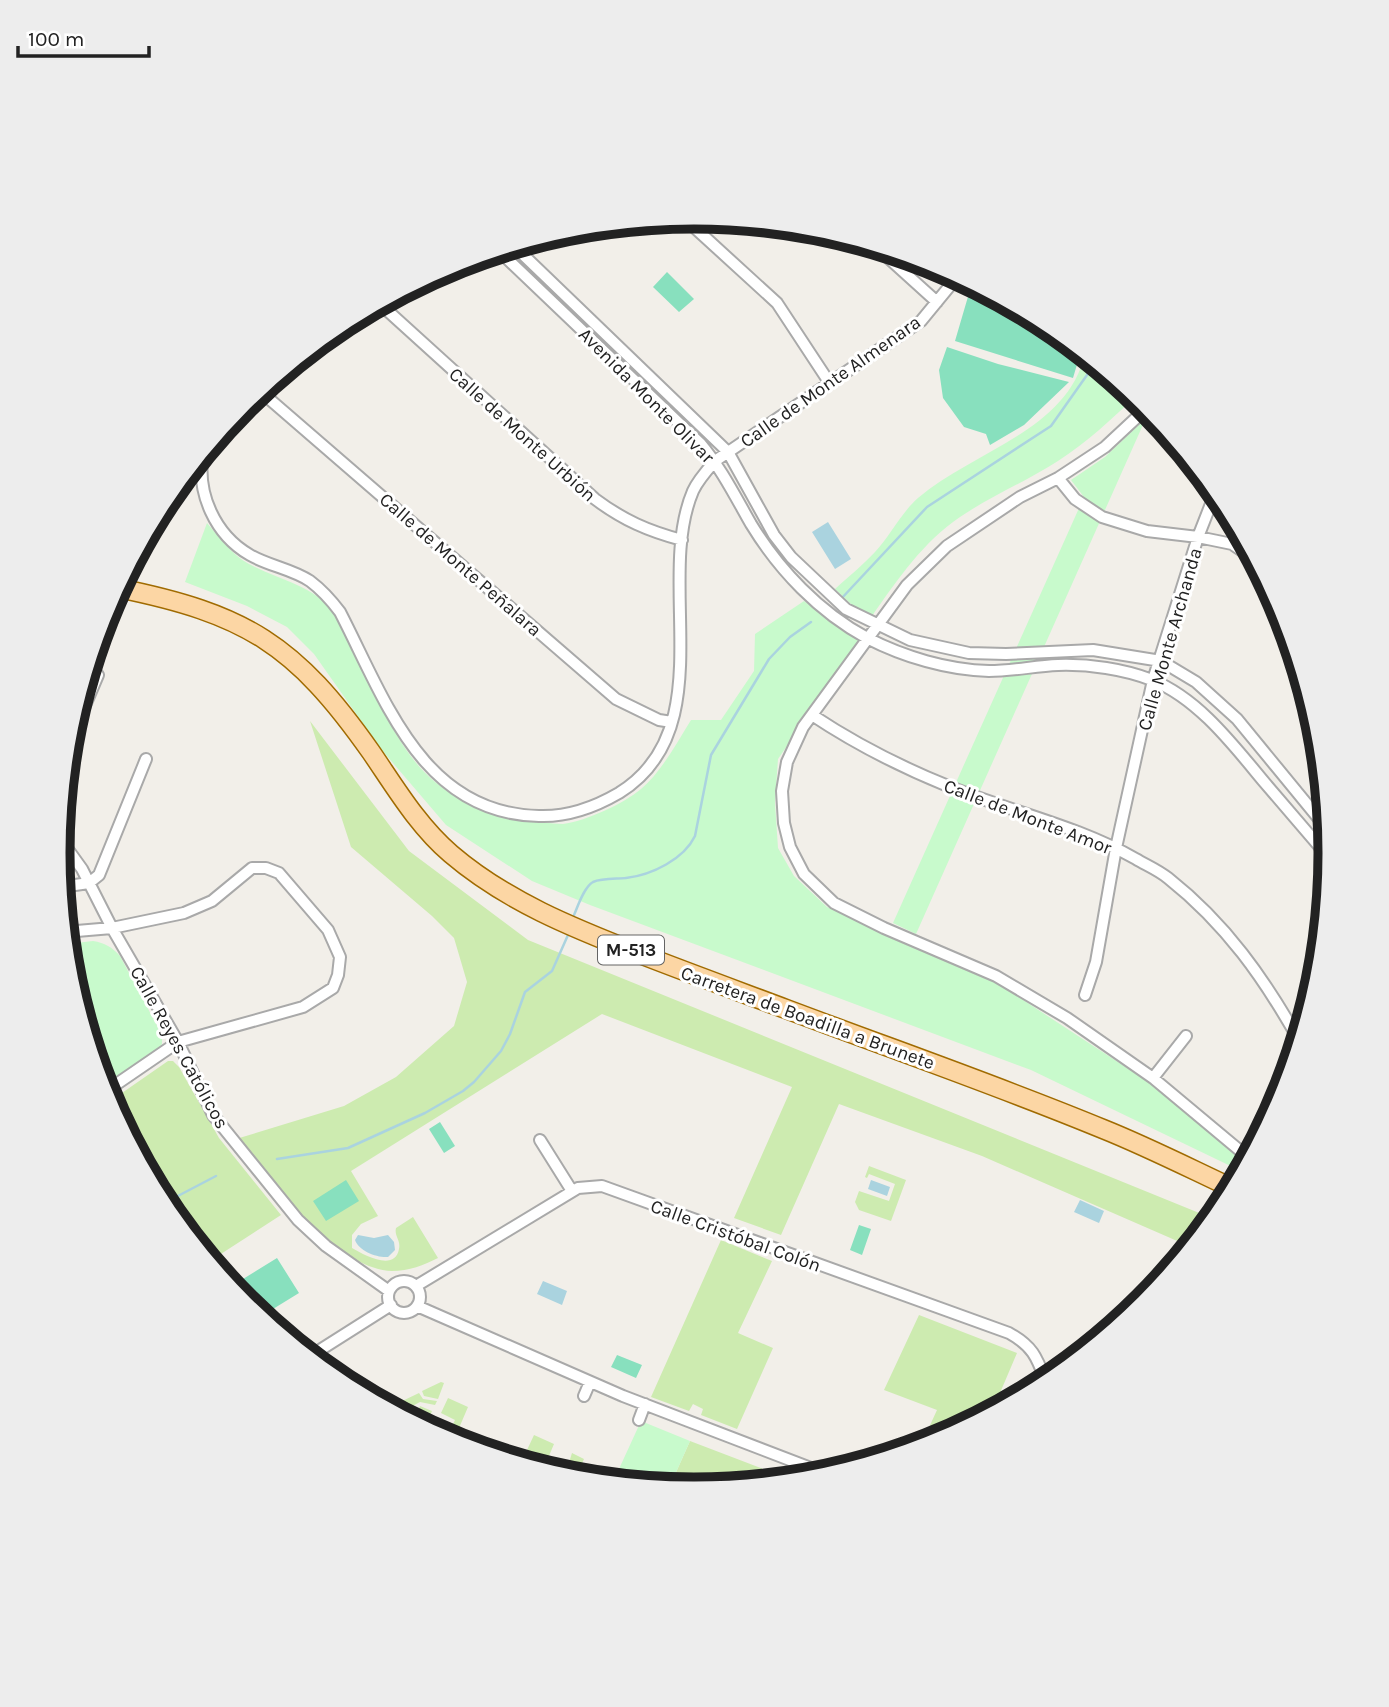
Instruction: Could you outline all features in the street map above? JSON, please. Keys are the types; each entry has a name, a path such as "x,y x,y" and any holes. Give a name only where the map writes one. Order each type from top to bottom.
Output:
{"main road":[{"name":"Carretera de Boadilla a Brunete","path":"128,590 205,609 256,633 283,651 344,714 429,832 451,854 490,884 531,908 717,984 1107,1130 1224,1184"}],"street":[{"path":"696,229 777,303 829,382"},
{"name":"Avenida Monte Olivar","path":"522,253 728,452 774,535 791,557 846,609 909,640 969,653 1093,650 1161,661 1196,682 1237,719 1318,818"},
{"name":"Avenida Monte Olivar","path":"506,258 700,443 715,461 751,523 782,568 828,612 868,638 917,658 959,669 991,671 1061,665 1083,666 1124,672 1153,680 1182,696 1202,715 1238,751 1319,846"},
{"path":"892,261 937,302"},
{"name":"Calle de Monte Almenara","path":"201,470 203,491 209,511 234,543 250,555 308,580 329,598 340,612 389,712 417,754 453,787 488,807 520,816 552,817 605,801 640,777 660,751 672,722 678,694 682,540 686,509 694,488 715,461 921,321 951,285"},
{"path":"551,301 561,291"},
{"path":"568,317 577,307"},
{"name":"Calle de Monte Urbión","path":"387,310 594,499 617,516 653,532 682,540"},
{"name":"Calle de Monte Peñalara","path":"268,398 616,699 649,715 672,722"},
{"path":"1139,415 1105,447 1058,478 1020,497 947,546 907,585 803,727 787,762 782,791 783,824 790,847 804,874 834,903 996,976 1067,1018 1153,1078 1243,1152"},
{"path":"1058,478 1074,499 1102,517 1147,531 1198,537 1232,544 1240,549"},
{"name":"Calle Monte Archanda","path":"1085,995 1096,962 1116,848 1153,680 1211,503"},
{"path":"93,687 98,674"},
{"name":"Calle de Monte Amor","path":"812,715 848,739 948,786 1068,827 1116,848 1166,876 1214,918 1249,959 1293,1031"},
{"path":"71,886 89,883 102,871 146,759"},
{"name":"Calle Reyes Católicos","path":"70,852 82,869 112,928 178,1042 213,1115 282,1203 326,1247 389,1290"},
{"path":"75,931 112,928 184,913 212,901 252,868 266,868 279,873 328,930 340,957 333,988 303,1007 178,1042 115,1085"},
{"path":"1153,1078 1186,1036"},
{"path":"540,1140 572,1191"},
{"name":"Calle Cristóbal Colón","path":"416,1286 572,1191 602,1186 1009,1333 1027,1343 1043,1372"},
{"path":"391,1305 389,1290 401,1281 416,1286 420,1296 417,1306"},
{"path":"391,1305 403,1312 417,1306 590,1382 809,1467"},
{"path":"318,1352 391,1305"},
{"path":"584,1396 590,1382"},
{"path":"639,1420 645,1404"}],"green space":[{"path":"667,272 694,299 679,312 653,287"},
{"path":"969,292 1041,334 1078,361 1073,378 955,341"},
{"path":"947,347 998,364 1069,382 1024,425 990,445 986,434 964,427 943,398 939,370"},
{"path":"1081,363 1127,404 1069,454 972,509 947,527 912,562 872,616 852,605 835,589 875,552 918,498 940,481 1039,421 1059,402 1075,380"},
{"path":"1145,421 916,934 893,923 1084,497 1071,480 1105,457"},
{"path":"207,523 237,556 260,570 317,596 335,614 395,732 413,759 439,785 471,804 506,817 561,824 604,811 641,789 662,766 691,720 721,720 754,671 755,634 804,601 859,641 778,759 775,803 778,848 794,876 827,907 991,979 1150,1083 1242,1153 1234,1168 1031,1070 532,881 446,825 381,749 314,654 287,627 247,606 185,582"},
{"path":"310,721 409,851 528,940 1204,1215 1182,1243 982,1156 839,1104 781,1235 734,1218 792,1087 602,1014 351,1171 378,1216 361,1224 352,1235 352,1248 378,1260 392,1260 399,1249 396,1228 413,1217 438,1258 404,1270 392,1271 370,1266 348,1255 306,1220 236,1139 344,1106 396,1077 454,1026 467,982 454,938 351,847"},
{"path":"76,943 101,943 120,956 162,1035 162,1044 158,1050 114,1082 91,1015"},
{"path":"168,1061 173,1061 219,1138 281,1215 218,1256 175,1200 154,1166 134,1130 119,1095"},
{"path":"440,1122 455,1146 444,1153 429,1129"},
{"path":"869,1166 906,1180 891,1221 859,1210 855,1202 859,1191 889,1201 895,1184 869,1174 865,1177"},
{"path":"346,1180 359,1201 326,1221 313,1201"},
{"path":"859,1225 871,1229 862,1255 850,1250"},
{"path":"721,1240 772,1261 738,1333 773,1348 737,1429 701,1415 703,1409 693,1404 689,1411 651,1397"},
{"path":"277,1258 299,1293 270,1311 240,1281"},
{"path":"919,1315 1017,1353 997,1399 927,1433 937,1410 884,1390"},
{"path":"1073,1350 1073,1350 1061,1359 1059,1355"},
{"path":"617,1355 642,1365 636,1378 611,1367"},
{"path":"444,1383 438,1399 424,1396 422,1391"},
{"path":"419,1393 423,1399 437,1401 435,1405 420,1402 408,1408 398,1403"},
{"path":"448,1398 468,1407 458,1431 451,1428 455,1420 441,1413"},
{"path":"420,1406 432,1411 429,1419 417,1413"},
{"path":"641,1421 690,1441 674,1477 617,1473"},
{"path":"534,1435 554,1444 547,1460 525,1455"},
{"path":"690,1441 774,1473 735,1477 674,1477"},
{"path":"572,1453 584,1459 580,1467 568,1465"}],"water":[{"path":"828,522 851,559 835,569 812,532"},
{"path":"871,1180 890,1187 887,1196 868,1189"},
{"path":"1080,1200 1104,1211 1099,1223 1074,1212"},
{"path":"358,1235 374,1238 388,1235 394,1242 395,1250 388,1257 369,1253 357,1244 355,1240"},
{"path":"543,1281 567,1291 562,1305 537,1294"}],"waterway":[{"path":"841,599 927,507 1051,426 1089,370"},
{"path":"574,915 584,892 593,882 636,876 656,869 675,859 690,844 695,836 711,755 769,659 790,637 811,622"},
{"path":"277,1159 348,1148 425,1113 463,1091 501,1051 525,992 552,971 568,935"},
{"path":"174,1198 216,1176"}]}
